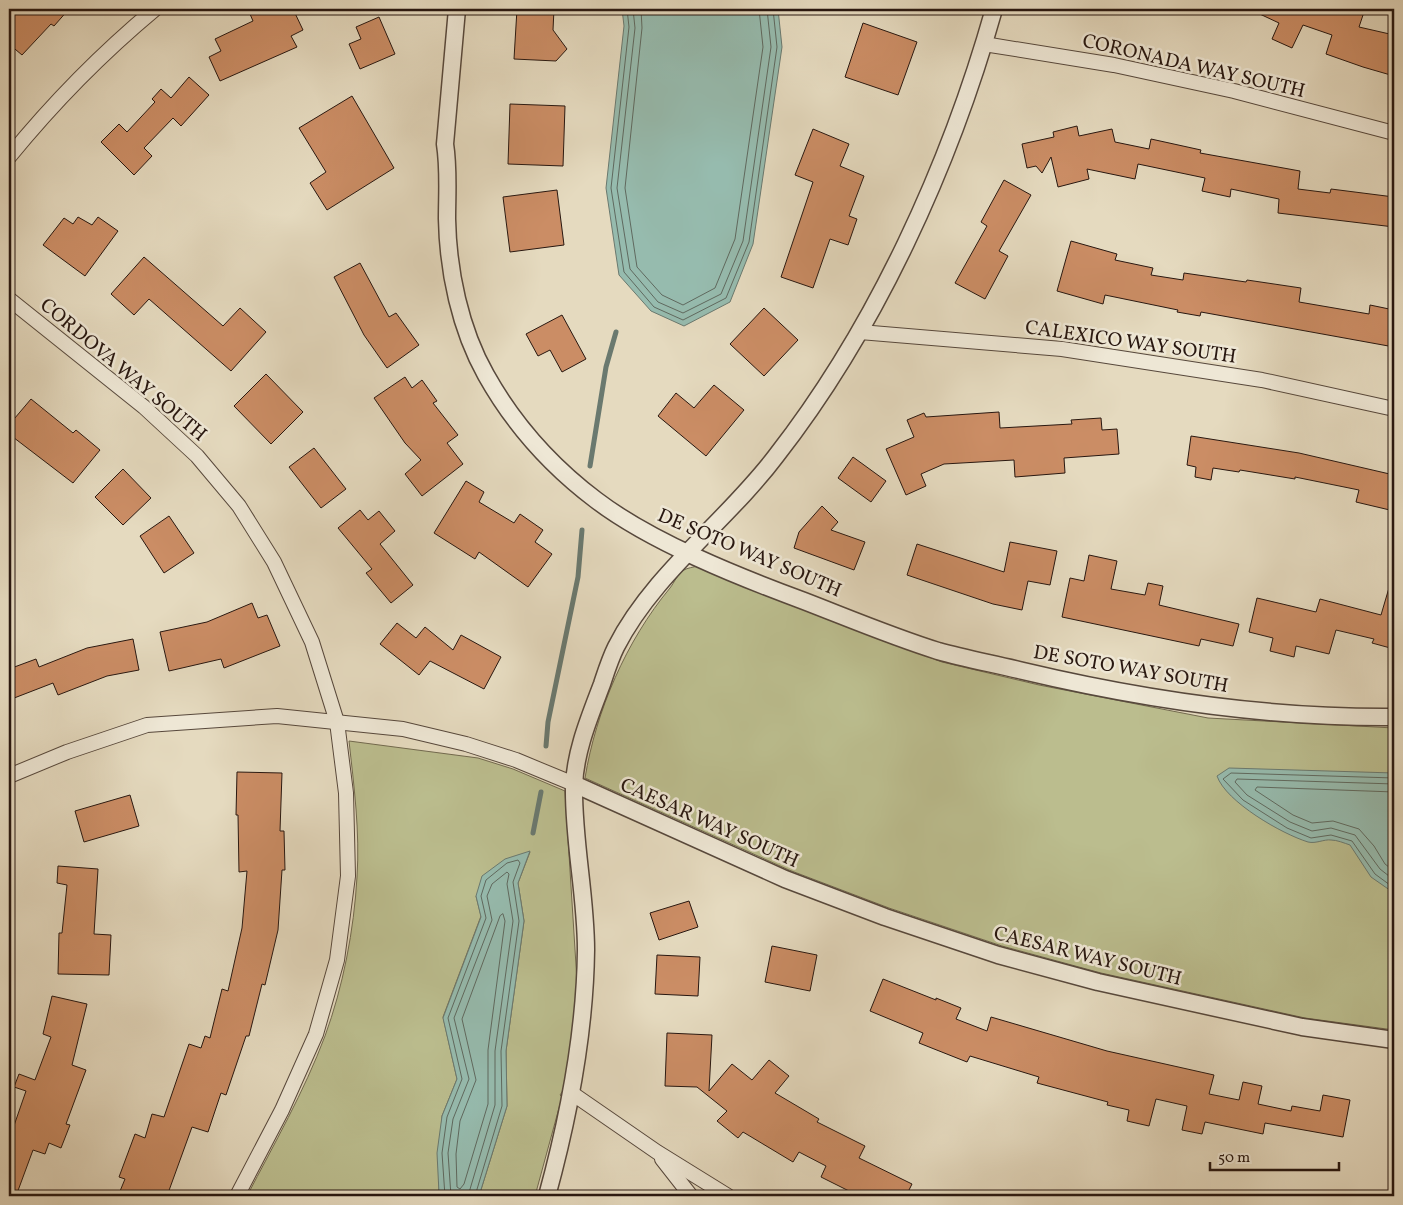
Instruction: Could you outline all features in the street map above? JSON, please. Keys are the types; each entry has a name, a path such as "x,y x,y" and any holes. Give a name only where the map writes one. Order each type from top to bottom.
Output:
{"street":[{"path":"9,157 64,92 113,44 155,9"},
{"name":"DE SOTO WAY SOUTH","path":"457,9 445,144 448,161 447,222 452,274 462,321 484,372 508,412 546,458 598,502 687,552 774,590 939,651 1069,682 1205,706 1341,718 1394,717"},
{"path":"547,1196 573,1094 583,1007 586,949 574,784 582,740 616,647 647,600 687,552 730,510 774,460 818,401 860,332 912,228 953,133 994,9"},
{"name":"CORONADA WAY SOUTH","path":"984,44 1114,65 1170,77 1234,91 1394,133"},
{"name":"CORDOVA WAY SOUTH","path":"9,299 144,407 197,456 239,506 274,562 312,642 337,722 346,793 348,876 336,960 316,1034 282,1110 237,1196"},
{"name":"CALEXICO WAY SOUTH","path":"860,332 1072,350 1262,380 1394,409"},
{"name":"CAESAR WAY SOUTH","path":"9,776 67,752 147,725 277,716 403,729 466,744 516,760 574,784 785,879 885,917 998,955 1098,982 1302,1027 1394,1040"},
{"path":"573,1094 657,1152 728,1196"},
{"path":"657,1152 691,1196"}],"green space":[{"path":"698,566 713,570 765,595 942,662 1039,685 1208,718 1394,728 1394,1030 1305,1018 1101,973 1002,946 889,908 789,870 585,778 590,753 605,702 627,654 654,609 680,573 685,569"},
{"path":"349,741 478,758 513,769 565,791 579,1013 564,1089 560,1095 562,1097 535,1196 479,1196 507,1106 506,1051 524,921 518,883 530,852 476,896 481,916 443,1017 457,1079 442,1116 439,1192 441,1196 247,1196 288,1118 317,1057 337,998 347,958 356,897 358,860 356,809"}],"water":[{"path":"622,9 778,9 782,47 753,244 730,302 684,326 651,311 619,275 606,188 624,26"},
{"path":"1229,768 1394,773 1394,893 1371,877 1350,845 1333,840 1308,842 1284,832 1256,816 1231,796 1222,786 1217,776"},
{"path":"530,851 518,883 524,921 506,1051 507,1106 479,1196 441,1196 439,1193 437,1153 442,1116 457,1079 443,1018 481,917 476,896 482,876 505,859"}],"building":[{"path":"9,9 69,9 54,26 51,24 22,55 9,44"},
{"path":"261,9 293,9 303,30 291,36 297,47 220,81 209,57 221,51 215,39 253,21 250,14"},
{"path":"517,9 554,9 553,30 567,49 556,61 514,59"},
{"path":"1249,9 1365,9 1359,27 1394,35 1394,76 1326,54 1332,35 1303,25 1292,48 1272,39 1279,23"},
{"path":"379,17 395,54 360,69 349,44 361,39 356,27"},
{"path":"863,23 917,42 898,95 845,77"},
{"path":"189,77 209,95 181,126 173,118 144,148 152,156 134,175 101,142 119,124 127,132 155,102 152,99 161,89 171,98"},
{"path":"352,96 394,168 327,210 310,183 326,172 299,128"},
{"path":"510,104 565,106 563,166 508,164"},
{"path":"1077,126 1079,136 1112,129 1115,142 1149,149 1151,139 1201,150 1200,153 1300,171 1298,189 1330,193 1331,189 1394,197 1394,227 1278,213 1279,199 1231,189 1230,197 1202,191 1205,178 1138,164 1135,179 1087,169 1089,179 1058,187 1051,157 1042,173 1036,166 1027,168 1022,144 1054,137 1053,132"},
{"path":"813,129 849,144 840,166 864,176 849,216 857,219 848,245 830,239 813,288 781,277 813,182 795,175"},
{"path":"1004,180 1031,195 999,251 1008,256 985,299 955,283 987,226 981,222"},
{"path":"557,190 564,245 510,252 503,197"},
{"path":"78,217 92,225 98,217 118,231 85,276 43,245 64,218 73,224"},
{"path":"1071,241 1117,254 1115,260 1153,268 1151,275 1183,280 1184,273 1246,282 1247,280 1301,288 1299,302 1369,314 1370,305 1394,310 1394,347 1201,312 1200,316 1177,312 1178,310 1105,295 1103,304 1057,291"},
{"path":"144,257 223,326 240,308 266,332 231,371 149,299 134,315 111,294"},
{"path":"360,263 389,317 396,313 419,345 387,368 364,335 334,277"},
{"path":"764,308 798,340 764,376 730,344"},
{"path":"562,315 586,359 562,372 550,350 538,356 526,334"},
{"path":"266,374 303,412 271,444 234,406"},
{"path":"405,377 412,388 422,380 437,401 433,403 458,435 447,443 463,464 422,496 405,474 421,460 405,443 374,398"},
{"path":"714,385 744,410 706,456 658,416 676,393 694,408"},
{"path":"31,399 73,433 76,430 100,450 73,483 9,434 9,425"},
{"path":"999,412 1000,428 1072,424 1071,420 1101,418 1102,430 1117,429 1119,454 1064,458 1065,473 1015,477 1014,460 944,464 921,474 926,486 906,495 886,449 914,437 907,420 924,413 926,417"},
{"path":"1191,436 1299,453 1394,475 1394,511 1356,502 1359,490 1295,477 1295,479 1240,470 1239,472 1213,468 1211,480 1195,477 1196,467 1187,465"},
{"path":"314,448 346,489 321,508 289,467"},
{"path":"853,457 886,481 871,502 838,478"},
{"path":"123,469 151,498 123,525 95,497"},
{"path":"466,481 484,492 479,502 514,523 520,514 543,530 535,542 552,554 528,587 479,552 475,559 434,533"},
{"path":"822,506 838,522 831,530 865,542 854,570 794,548 799,532"},
{"path":"360,510 368,520 379,511 395,531 380,544 413,585 391,603 366,573 372,569 338,528"},
{"path":"169,516 194,553 164,573 140,536"},
{"path":"1010,542 1057,551 1050,585 1028,581 1022,610 993,604 907,575 917,544 1004,572"},
{"path":"1089,555 1117,561 1111,589 1145,595 1148,583 1163,586 1159,605 1239,624 1233,646 1201,639 1199,646 1062,617 1070,578 1084,581"},
{"path":"1391,581 1394,582 1394,649 1372,643 1374,639 1336,630 1329,654 1296,646 1294,657 1270,651 1273,638 1249,632 1257,598 1316,612 1320,599 1381,615"},
{"path":"252,603 258,618 267,615 280,646 224,668 221,659 169,671 160,632 207,622"},
{"path":"397,623 416,638 425,627 453,650 461,635 501,657 484,689 430,661 419,675 380,644"},
{"path":"133,639 139,670 107,676 58,695 53,683 9,700 9,669 36,659 39,667 87,648"},
{"path":"237,772 282,773 280,831 284,831 285,870 282,870 278,930 265,985 262,984 249,1036 246,1036 226,1095 221,1093 208,1132 192,1127 167,1196 118,1196 125,1179 119,1177 135,1134 145,1138 152,1114 164,1117 189,1044 201,1048 205,1036 210,1038 222,989 228,991 242,928 247,871 239,872 238,815 236,815"},
{"path":"130,795 139,826 84,842 75,811"},
{"path":"58,866 98,869 94,934 111,935 109,975 58,974 59,933 62,933 67,885 57,883"},
{"path":"689,901 698,927 659,940 650,913"},
{"path":"772,946 817,955 810,991 765,982"},
{"path":"657,955 700,957 698,996 655,994"},
{"path":"883,979 961,1008 956,1019 987,1031 991,1017 1107,1051 1214,1075 1209,1094 1239,1100 1243,1082 1262,1086 1258,1104 1291,1111 1292,1106 1320,1111 1323,1095 1350,1100 1343,1137 1265,1123 1263,1134 1205,1122 1202,1134 1182,1130 1187,1106 1156,1099 1149,1126 1127,1121 1129,1110 1107,1105 1108,1102 1037,1083 1039,1077 970,1056 967,1062 919,1043 923,1033 870,1011"},
{"path":"52,996 87,1004 72,1065 86,1070 66,1124 70,1125 61,1148 49,1143 45,1154 33,1150 16,1196 9,1196 9,1140 26,1091 14,1087 19,1074 35,1080 51,1037 43,1034"},
{"path":"667,1033 712,1035 709,1091 732,1064 752,1080 769,1060 789,1076 775,1093 819,1119 817,1122 865,1146 859,1158 912,1184 906,1196 859,1196 821,1177 826,1166 799,1152 793,1162 743,1132 738,1138 717,1121 727,1111 697,1087 665,1086"}],"waterway":[{"path":"590,466 606,367 616,332"},
{"path":"546,746 548,722 578,577 582,530"},
{"path":"533,833 541,792"}]}
